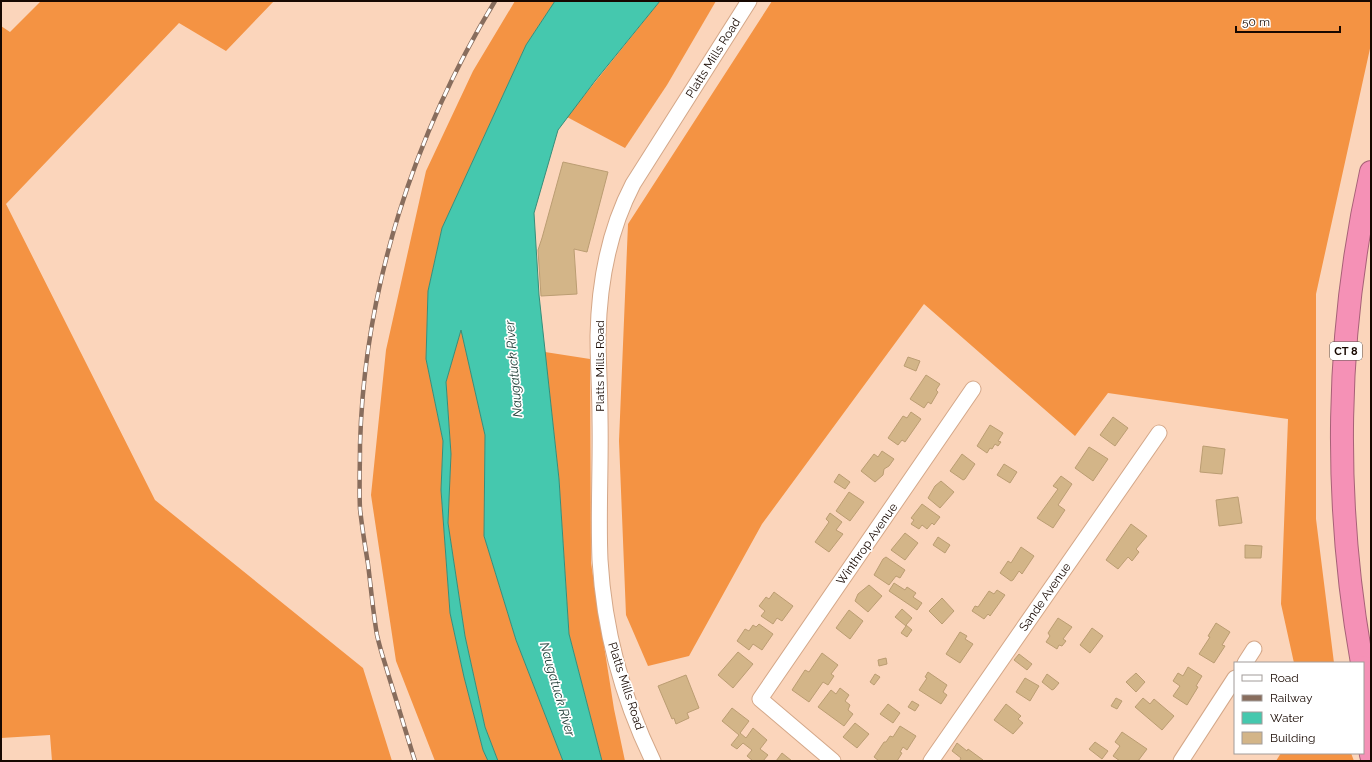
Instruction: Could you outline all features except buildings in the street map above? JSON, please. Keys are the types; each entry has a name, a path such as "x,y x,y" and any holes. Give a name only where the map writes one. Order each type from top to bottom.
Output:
{"highway":[{"name":"CT 8","path":"1361,662 1350,584 1343,487 1343,381 1352,278 1371,172"},
{"path":"1364,672 1371,706"},
{"path":"1364,710 1371,755"}],"street":[{"name":"Platts Mills Road","path":"653,761 636,722 618,668 610,638 602,585 599,532 600,418 598,336 602,289 610,244 623,202 749,1"},
{"name":"Winthrop Avenue","path":"833,761 760,699 973,389"},
{"name":"Sande Avenue","path":"931,761 1159,433"},
{"path":"1246,662 1254,649"},
{"path":"1181,761 1234,680"}],"shaded area":[{"path":"41,1 274,1 226,51 179,23 6,204 155,500 363,668 392,761 52,761 50,735 1,738 1,26 10,32"},
{"path":"515,1 555,1 526,45 442,228 428,291 426,359 443,441 441,490 450,613 464,677 483,750 488,761 435,761 396,661 371,495 386,350 426,171 473,71"},
{"path":"660,1 716,1 667,85 625,148 567,117"},
{"path":"772,1 1371,1 1371,44 1316,294 1316,519 1334,662 1294,662 1281,604 1288,419 1108,393 1075,436 924,304 762,524 689,656 648,666 626,615 619,441 628,224"},
{"path":"461,329 485,435 484,536 516,640 563,761 498,761 485,727 465,636 448,523 451,454 446,382"},
{"path":"545,352 590,359 591,563 614,709 625,761 602,761 569,634 559,479"},
{"path":"1280,754 1351,754 1354,761 1276,761"}],"water":[{"name":"Naugatuck River","path":"555,1 660,1 595,81 558,130 534,213 539,295 559,479 569,634 602,761 563,761 516,640 484,536 485,435 461,330 446,382 451,454 448,523 465,636 485,727 498,761 488,761 483,750 464,677 450,613 441,490 443,441 426,359 428,291 442,228 526,45"}],"railway":[{"path":"415,761 381,651 374,618 360,509 360,445 364,387 371,329 383,271 399,214 418,159 440,105 466,52 495,1"}]}
